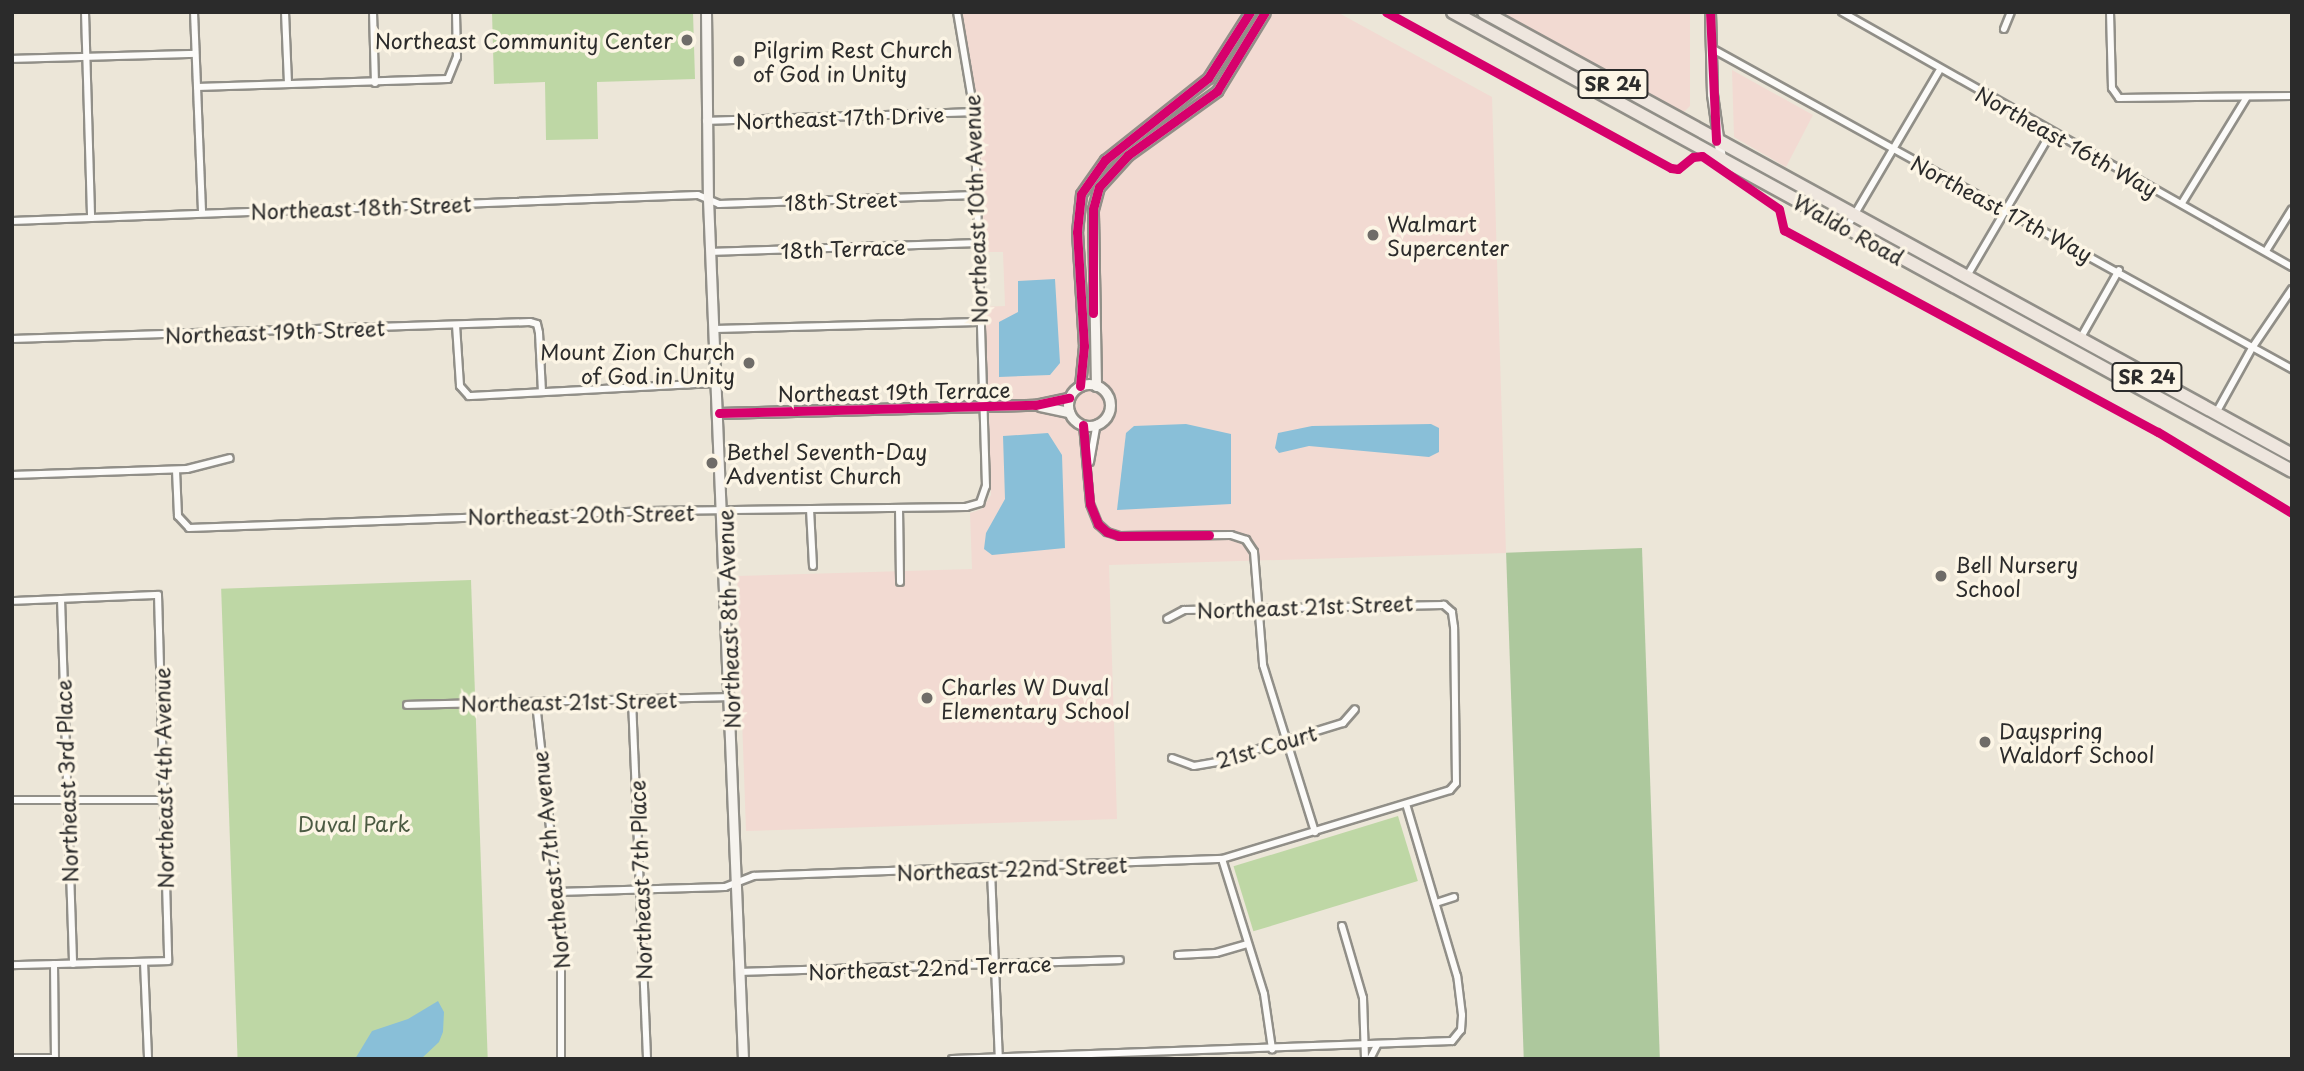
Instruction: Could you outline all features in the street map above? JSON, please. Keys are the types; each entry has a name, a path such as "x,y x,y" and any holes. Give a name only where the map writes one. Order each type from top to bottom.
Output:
{"highway":[{"name":"Waldo Road","path":"1453,12 2208,427"},
{"name":"Waldo Road","path":"1483,12 1854,216"},
{"name":"SR 24","path":"1854,216 2292,455"},
{"name":"SR 24","path":"2208,427 2292,471"}],"street":[{"path":"85,12 91,218"},
{"path":"194,12 202,212"},
{"path":"285,12 288,84"},
{"path":"373,12 375,83"},
{"path":"197,87 449,79 457,57 456,12"},
{"name":"Northeast 8th Avenue","path":"706,12 708,199 732,697 743,1059"},
{"name":"Northeast 10th Avenue","path":"957,12 974,112 978,322 986,486 980,503"},
{"path":"1250,12 1220,63 1161,117 1105,160 1082,194 1077,232 1084,346 1080,386 1069,398 1069,412 1083,425 1093,513 1107,532 1119,536 1209,535 1246,540 1254,552 1263,665 1315,832"},
{"path":"1089,467 1097,424 1107,415 1109,404 1096,386 1093,209 1100,187 1112,170 1222,85 1265,12"},
{"path":"1710,12 1716,156"},
{"name":"Northeast 16th Way","path":"1842,12 1939,71 2182,203 2292,267"},
{"path":"2004,29 2011,12"},
{"path":"2110,12 2112,88 2119,99 2292,96"},
{"name":"Northeast 17th Way","path":"1711,48 2003,213 2119,270 2292,369"},
{"path":"12,59 195,54"},
{"path":"1846,229 1939,71"},
{"path":"2182,203 2247,97"},
{"name":"Northeast 17th Drive","path":"706,121 974,112"},
{"path":"1161,117 1169,127"},
{"path":"1960,290 2050,133"},
{"name":"Northeast 18th Street","path":"12,221 698,195 708,199"},
{"name":"18th Street","path":"708,199 719,204 975,195"},
{"path":"2266,251 2292,209"},
{"name":"18th Terrace","path":"711,252 976,243"},
{"path":"2073,352 2119,270"},
{"path":"2208,427 2252,348 2292,289"},
{"path":"715,329 978,322"},
{"name":"Northeast 19th Street","path":"12,339 537,324 542,392"},
{"path":"456,325 460,386 469,396 717,383"},
{"path":"1080,386 1096,386"},
{"name":"Northeast 19th Terrace","path":"719,413 1035,405 1069,398"},
{"name":"Northeast 19th Terrace","path":"1035,405 1069,412"},
{"path":"1083,425 1097,424"},
{"path":"12,475 176,470 230,458"},
{"name":"Northeast 20th Street","path":"176,470 178,516 182,525 723,510 966,508 980,503"},
{"path":"899,508 900,582"},
{"path":"810,509 813,566"},
{"name":"Northeast 4th Avenue","path":"61,599 158,595 161,800 168,961 144,962"},
{"path":"12,601 61,599"},
{"name":"Northeast 3rd Place","path":"61,599 73,964"},
{"name":"Northeast 21st Street","path":"1167,619 1184,610 1444,605 1452,612 1454,627 1456,783"},
{"name":"Northeast 21st Street","path":"407,705 732,697"},
{"name":"Northeast 7th Place","path":"632,700 642,888 647,1059"},
{"name":"Northeast 7th Avenue","path":"536,703 557,892 561,1059"},
{"name":"21st Court","path":"1172,758 1194,765 1216,762 1343,723 1355,709"},
{"name":"Northeast 22nd Street","path":"557,892 725,887 737,879 991,871 1222,859 1450,790 1456,783"},
{"path":"12,800 161,800"},
{"path":"952,1059 1364,1046 1443,1042 1458,1037 1462,1015 1457,976 1406,804"},
{"path":"1222,859 1270,1018 1272,1049"},
{"path":"991,871 999,1058"},
{"path":"1436,903 1454,897"},
{"path":"1342,926 1363,998 1364,1046 1367,1059"},
{"path":"1178,955 1208,955 1248,944"},
{"name":"Northeast 22nd Terrace","path":"741,972 1120,960"},
{"path":"12,965 144,962 148,1059"},
{"path":"12,1058 55,1058 54,964"},
{"path":"1367,1059 1377,1045"}],"shaded area":[{"path":"961,12 1337,12 1492,97 1506,553 1109,565 1117,819 746,831 737,576 972,569 970,513 982,509 991,495 982,307 1005,306 1003,252 980,252 975,109"},
{"path":"1499,12 1690,12 1690,106 1683,113"},
{"path":"1732,70 1813,115 1786,167 1734,137"}],"green space":[{"path":"492,12 693,12 695,79 597,82 598,139 546,140 545,82 494,84"},
{"path":"1642,548 1660,1059 1524,1059 1506,553"},
{"name":"Duval Park","path":"471,580 488,1059 238,1059 221,589"},
{"path":"1398,816 1418,881 1253,931 1234,866"}],"water":[{"path":"1055,279 1060,363 1050,375 999,377 999,322 1018,312 1018,281"},
{"path":"1186,424 1231,434 1231,504 1117,510 1126,433 1134,426"},
{"path":"1431,424 1439,428 1439,452 1429,457 1309,446 1279,453 1275,448 1278,433 1312,426"},
{"path":"1048,433 1062,455 1065,548 992,555 984,549 986,533 1005,499 1003,436"},
{"path":"438,1001 444,1012 443,1032 439,1042 421,1059 355,1059 372,1031 408,1019"}],"cycle path":[{"path":"1080,386 1084,346 1077,232 1081,194 1105,160 1208,78 1250,12"},
{"path":"1093,313 1093,209 1099,187 1128,155 1217,91 1265,12"},
{"path":"1386,12 1671,168 1678,169 1693,157 1702,156 1779,209 1784,230 2158,432 2292,513"},
{"path":"1710,12 1716,141"},
{"path":"719,413 1035,405 1069,398"},
{"path":"1083,425 1090,504 1098,524 1107,532 1119,536 1209,535"}],"place":[{"name":"Northeast Community Center","path":"687,40"},
{"name":"Pilgrim Rest Church of God in Unity","path":"739,61"},
{"name":"Walmart Supercenter","path":"1373,235"},
{"name":"Mount Zion Church of God in Unity","path":"749,363"},
{"name":"Bethel Seventh-Day Adventist Church","path":"712,463"},
{"name":"Bell Nursery School","path":"1941,576"},
{"name":"Charles W Duval Elementary School","path":"927,698"},
{"name":"Dayspring Waldorf School","path":"1985,742"}]}
